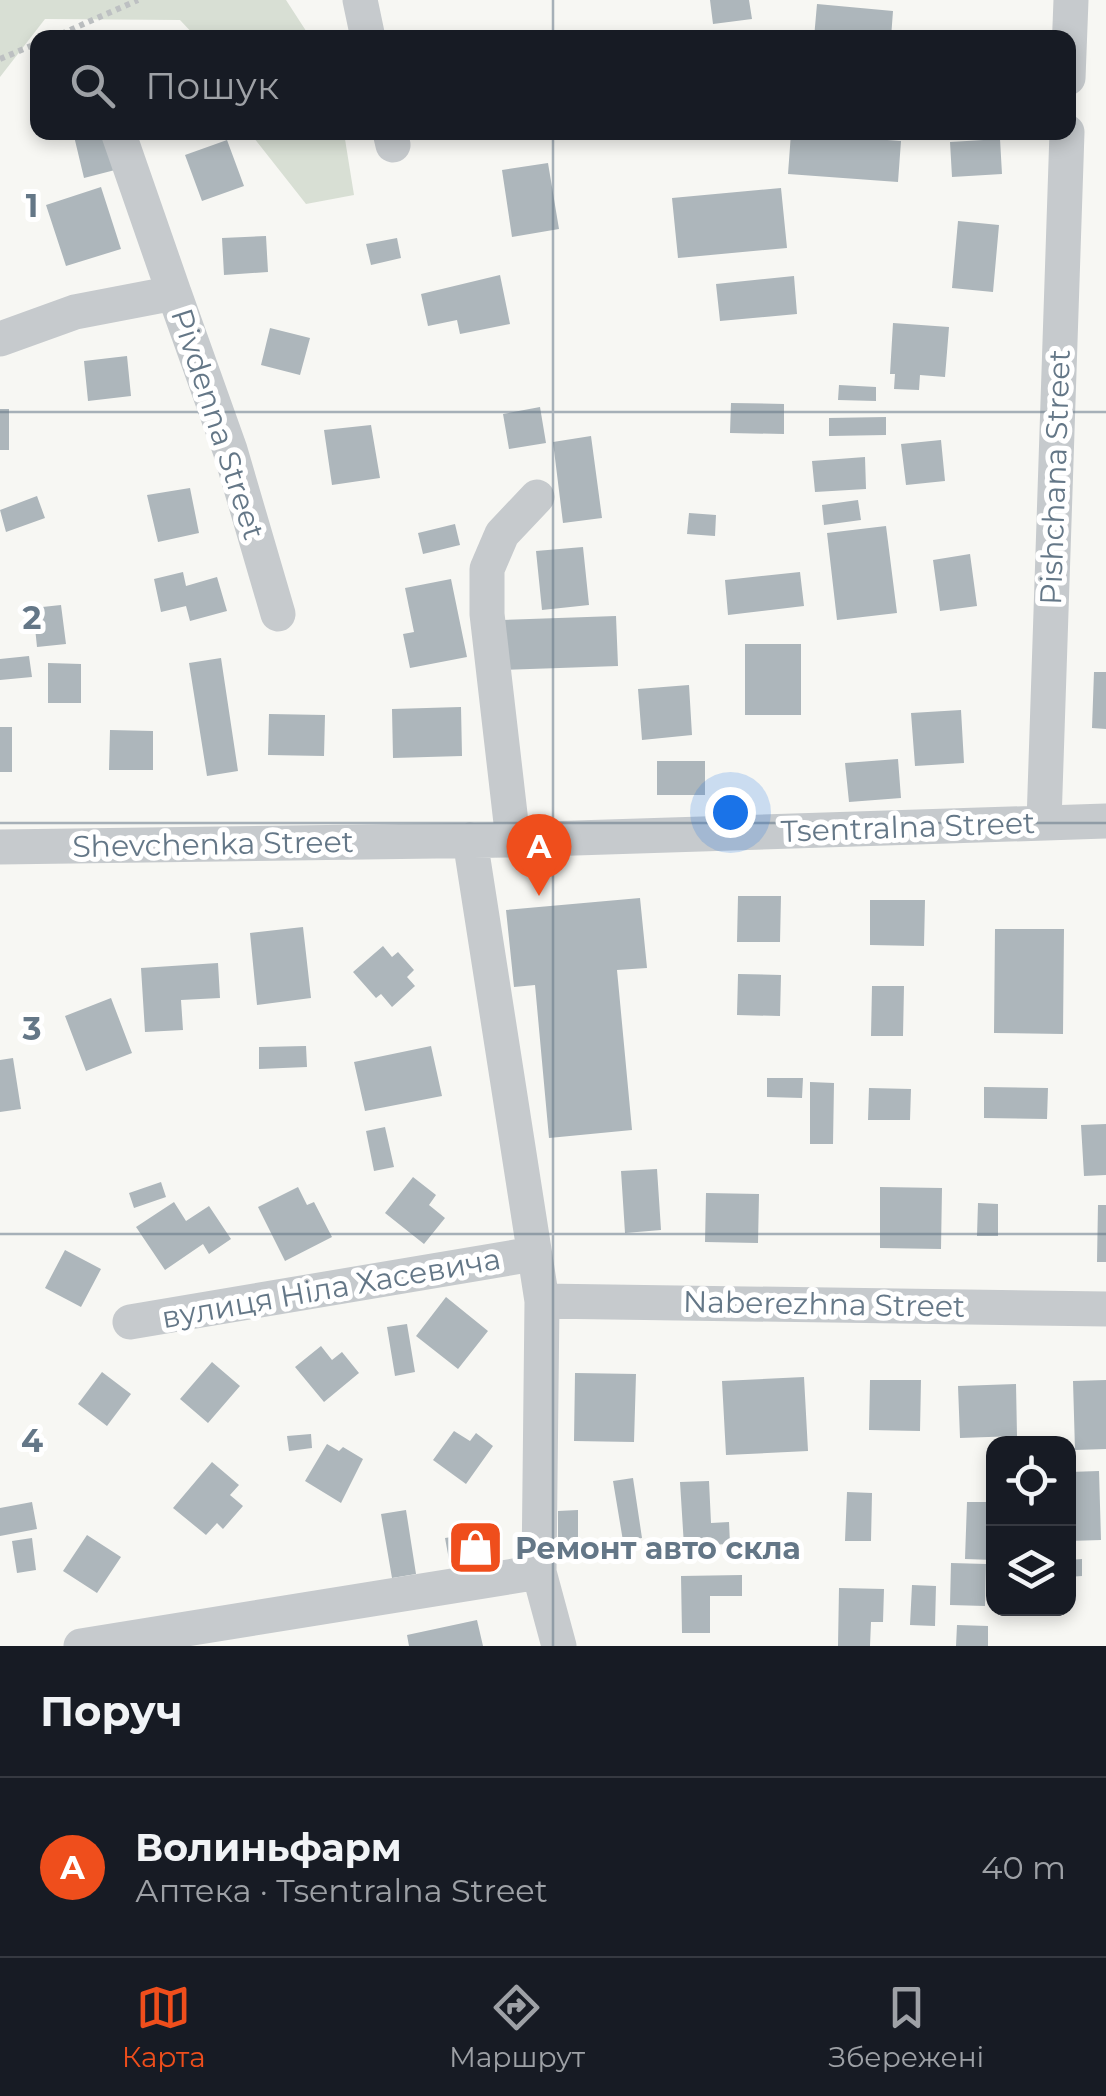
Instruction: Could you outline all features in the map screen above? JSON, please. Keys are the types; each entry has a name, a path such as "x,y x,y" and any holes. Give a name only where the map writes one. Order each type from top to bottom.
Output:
{"street":[{"path":"360,0 366,30"},
{"path":"1070,30 1071,0"},
{"path":"121,140 174,293"},
{"name":"Pishchana Street","path":"1044,822 1067,140"},
{"name":"Pivdenna Street","path":"0,339 75,312 174,293 230,450 278,614"},
{"path":"513,840 487,614 488,569 502,534 537,497"},
{"name":"Tsentralna Street","path":"470,840 1106,820"},
{"path":"470,840 542,1301 539,1572 559,1646"},
{"name":"Shevchenka Street","path":"0,847 470,840"},
{"name":"вулиця Ніла Хасевича","path":"130,1322 534,1254"},
{"name":"Naberezhna Street","path":"542,1301 1106,1309"},
{"path":"81,1646 232,1633 539,1572"}],"path":[{"path":"70,30 138,0"},
{"path":"0,58 30,46"}],"shaded area":[{"path":"0,0 286,0 305,30 189,30 180,20 45,19 36,30 30,30 30,38 0,77"},
{"path":"256,140 345,140 354,195 306,204"}],"building":[{"path":"710,0 749,0 752,19 713,24"},
{"path":"817,4 893,11 892,30 815,30"},
{"path":"75,140 107,140 115,170 84,178"},
{"path":"227,140 244,186 202,201 185,155"},
{"path":"790,140 901,141 898,182 788,174"},
{"path":"1000,140 1002,174 952,177 950,142"},
{"path":"548,163 559,229 512,237 502,170"},
{"path":"101,187 121,249 66,266 46,205"},
{"path":"781,188 787,248 678,258 672,198"},
{"path":"958,221 999,225 993,292 952,288"},
{"path":"266,236 268,272 224,275 222,238"},
{"path":"397,238 401,258 371,265 366,244"},
{"path":"500,275 510,324 460,334 457,320 428,326 421,294"},
{"path":"794,276 797,314 720,321 716,284"},
{"path":"893,323 949,327 945,377 920,375 919,390 894,389 895,374 890,374"},
{"path":"270,328 310,338 300,375 261,365"},
{"path":"127,356 131,396 88,401 84,361"},
{"path":"839,385 876,387 876,401 838,400"},
{"path":"731,403 784,404 784,434 730,433"},
{"path":"540,407 546,443 509,449 503,414"},
{"path":"0,409 9,409 9,450 0,450"},
{"path":"886,417 886,435 829,436 829,418"},
{"path":"371,425 380,478 332,485 324,430"},
{"path":"591,436 602,518 563,523 553,442"},
{"path":"941,440 945,481 906,485 901,444"},
{"path":"865,457 866,489 815,492 812,461"},
{"path":"190,488 199,533 158,542 147,495"},
{"path":"37,496 45,518 6,532 0,510"},
{"path":"858,500 861,520 824,525 822,505"},
{"path":"689,513 716,515 715,536 687,534"},
{"path":"455,524 460,545 423,554 418,533"},
{"path":"886,526 897,613 837,620 827,533"},
{"path":"583,547 589,605 542,610 536,551"},
{"path":"970,554 977,606 940,611 933,560"},
{"path":"183,572 186,586 217,577 227,611 190,621 186,606 161,612 154,579"},
{"path":"800,572 804,606 728,615 725,580"},
{"path":"451,579 467,657 410,668 403,634 414,632 405,588"},
{"path":"61,605 66,644 37,647 33,608"},
{"path":"616,616 618,666 503,670 501,620"},
{"path":"745,644 801,644 801,715 745,715"},
{"path":"29,656 32,677 0,680 0,659"},
{"path":"221,658 238,771 207,776 189,663"},
{"path":"48,663 81,664 81,703 48,703"},
{"path":"1094,672 1106,672 1106,729 1092,728"},
{"path":"689,685 692,735 642,740 638,689"},
{"path":"461,707 462,756 393,758 392,709"},
{"path":"961,710 964,763 915,766 911,713"},
{"path":"269,714 325,715 324,756 268,755"},
{"path":"0,727 12,727 12,772 0,772"},
{"path":"110,730 153,731 153,770 109,770"},
{"path":"898,759 901,798 849,802 845,763"},
{"path":"657,761 705,761 705,795 657,795"},
{"path":"738,896 781,896 780,942 737,942"},
{"path":"640,898 647,968 617,970 632,1130 549,1138 535,985 514,987 506,910"},
{"path":"870,900 925,900 924,946 870,945"},
{"path":"303,927 311,998 257,1005 250,933"},
{"path":"995,929 1064,929 1063,1034 994,1033"},
{"path":"383,946 392,957 398,952 414,970 407,977 415,986 392,1007 381,994 376,998 353,972"},
{"path":"218,963 220,998 181,1000 183,1030 145,1032 141,968"},
{"path":"738,974 781,975 780,1016 737,1015"},
{"path":"872,986 904,986 903,1036 871,1036"},
{"path":"111,998 132,1053 86,1071 65,1016"},
{"path":"306,1046 307,1067 259,1069 259,1047"},
{"path":"431,1046 442,1096 365,1111 354,1062"},
{"path":"13,1058 21,1109 0,1112 0,1060"},
{"path":"767,1078 803,1078 802,1098 767,1097"},
{"path":"810,1082 834,1083 833,1144 810,1144"},
{"path":"984,1087 1048,1088 1047,1119 984,1118"},
{"path":"869,1088 911,1089 910,1120 868,1120"},
{"path":"1106,1124 1106,1175 1084,1176 1081,1125"},
{"path":"385,1127 394,1167 374,1171 366,1131"},
{"path":"657,1169 661,1230 625,1233 621,1171"},
{"path":"413,1177 436,1195 429,1205 445,1218 424,1244 385,1213"},
{"path":"161,1182 166,1197 134,1208 129,1193"},
{"path":"298,1187 307,1205 314,1202 332,1237 285,1261 258,1207"},
{"path":"880,1187 942,1188 941,1249 880,1248"},
{"path":"706,1193 759,1194 758,1243 705,1242"},
{"path":"174,1202 186,1221 209,1206 231,1239 209,1254 203,1244 165,1270 136,1227"},
{"path":"978,1203 998,1204 998,1236 977,1236"},
{"path":"1098,1205 1106,1205 1106,1262 1097,1262"},
{"path":"65,1250 101,1269 81,1307 45,1288"},
{"path":"446,1297 488,1331 458,1369 416,1336"},
{"path":"407,1324 415,1372 395,1376 387,1327"},
{"path":"321,1346 332,1360 342,1352 359,1373 324,1402 295,1367"},
{"path":"212,1362 240,1386 208,1423 180,1399"},
{"path":"102,1372 131,1394 107,1426 78,1404"},
{"path":"575,1373 636,1374 634,1442 574,1441"},
{"path":"804,1377 808,1451 726,1455 722,1381"},
{"path":"870,1380 921,1380 920,1431 869,1430"},
{"path":"1106,1380 1106,1449 1076,1450 1073,1381"},
{"path":"1016,1384 1017,1436 960,1438 958,1386"},
{"path":"454,1431 470,1441 476,1433 493,1446 466,1484 433,1460"},
{"path":"311,1434 312,1448 289,1451 287,1436"},
{"path":"327,1444 339,1451 343,1447 363,1459 341,1503 305,1481"},
{"path":"212,1462 239,1485 230,1495 243,1506 223,1529 217,1523 206,1535 173,1508"},
{"path":"1099,1471 1101,1540 1076,1541 1076,1472"},
{"path":"633,1478 642,1538 623,1541 613,1481"},
{"path":"709,1481 711,1523 729,1522 730,1544 684,1546 680,1482"},
{"path":"847,1492 872,1493 871,1541 845,1541"},
{"path":"32,1502 37,1529 0,1536 0,1508"},
{"path":"967,1502 986,1502 986,1560 965,1559"},
{"path":"406,1510 416,1574 392,1578 381,1514"},
{"path":"578,1510 578,1541 558,1541 558,1511"},
{"path":"490,1531 494,1559 450,1565 445,1538"},
{"path":"87,1535 121,1557 97,1593 63,1571"},
{"path":"32,1538 36,1570 17,1573 12,1541"},
{"path":"1076,1559 1082,1559 1082,1576 1076,1576"},
{"path":"951,1563 986,1564 985,1606 950,1605"},
{"path":"742,1575 742,1596 710,1596 710,1633 682,1633 681,1576"},
{"path":"912,1585 936,1586 935,1626 910,1625"},
{"path":"839,1588 884,1589 883,1622 871,1622 870,1646 838,1646"},
{"path":"477,1620 483,1646 409,1646 407,1635"},
{"path":"957,1625 988,1626 988,1646 956,1646"}],"place":[{"name":"Волиньфарм","path":"539,896"},
{"name":"Ремонт авто скла","path":"476,1548"}]}
